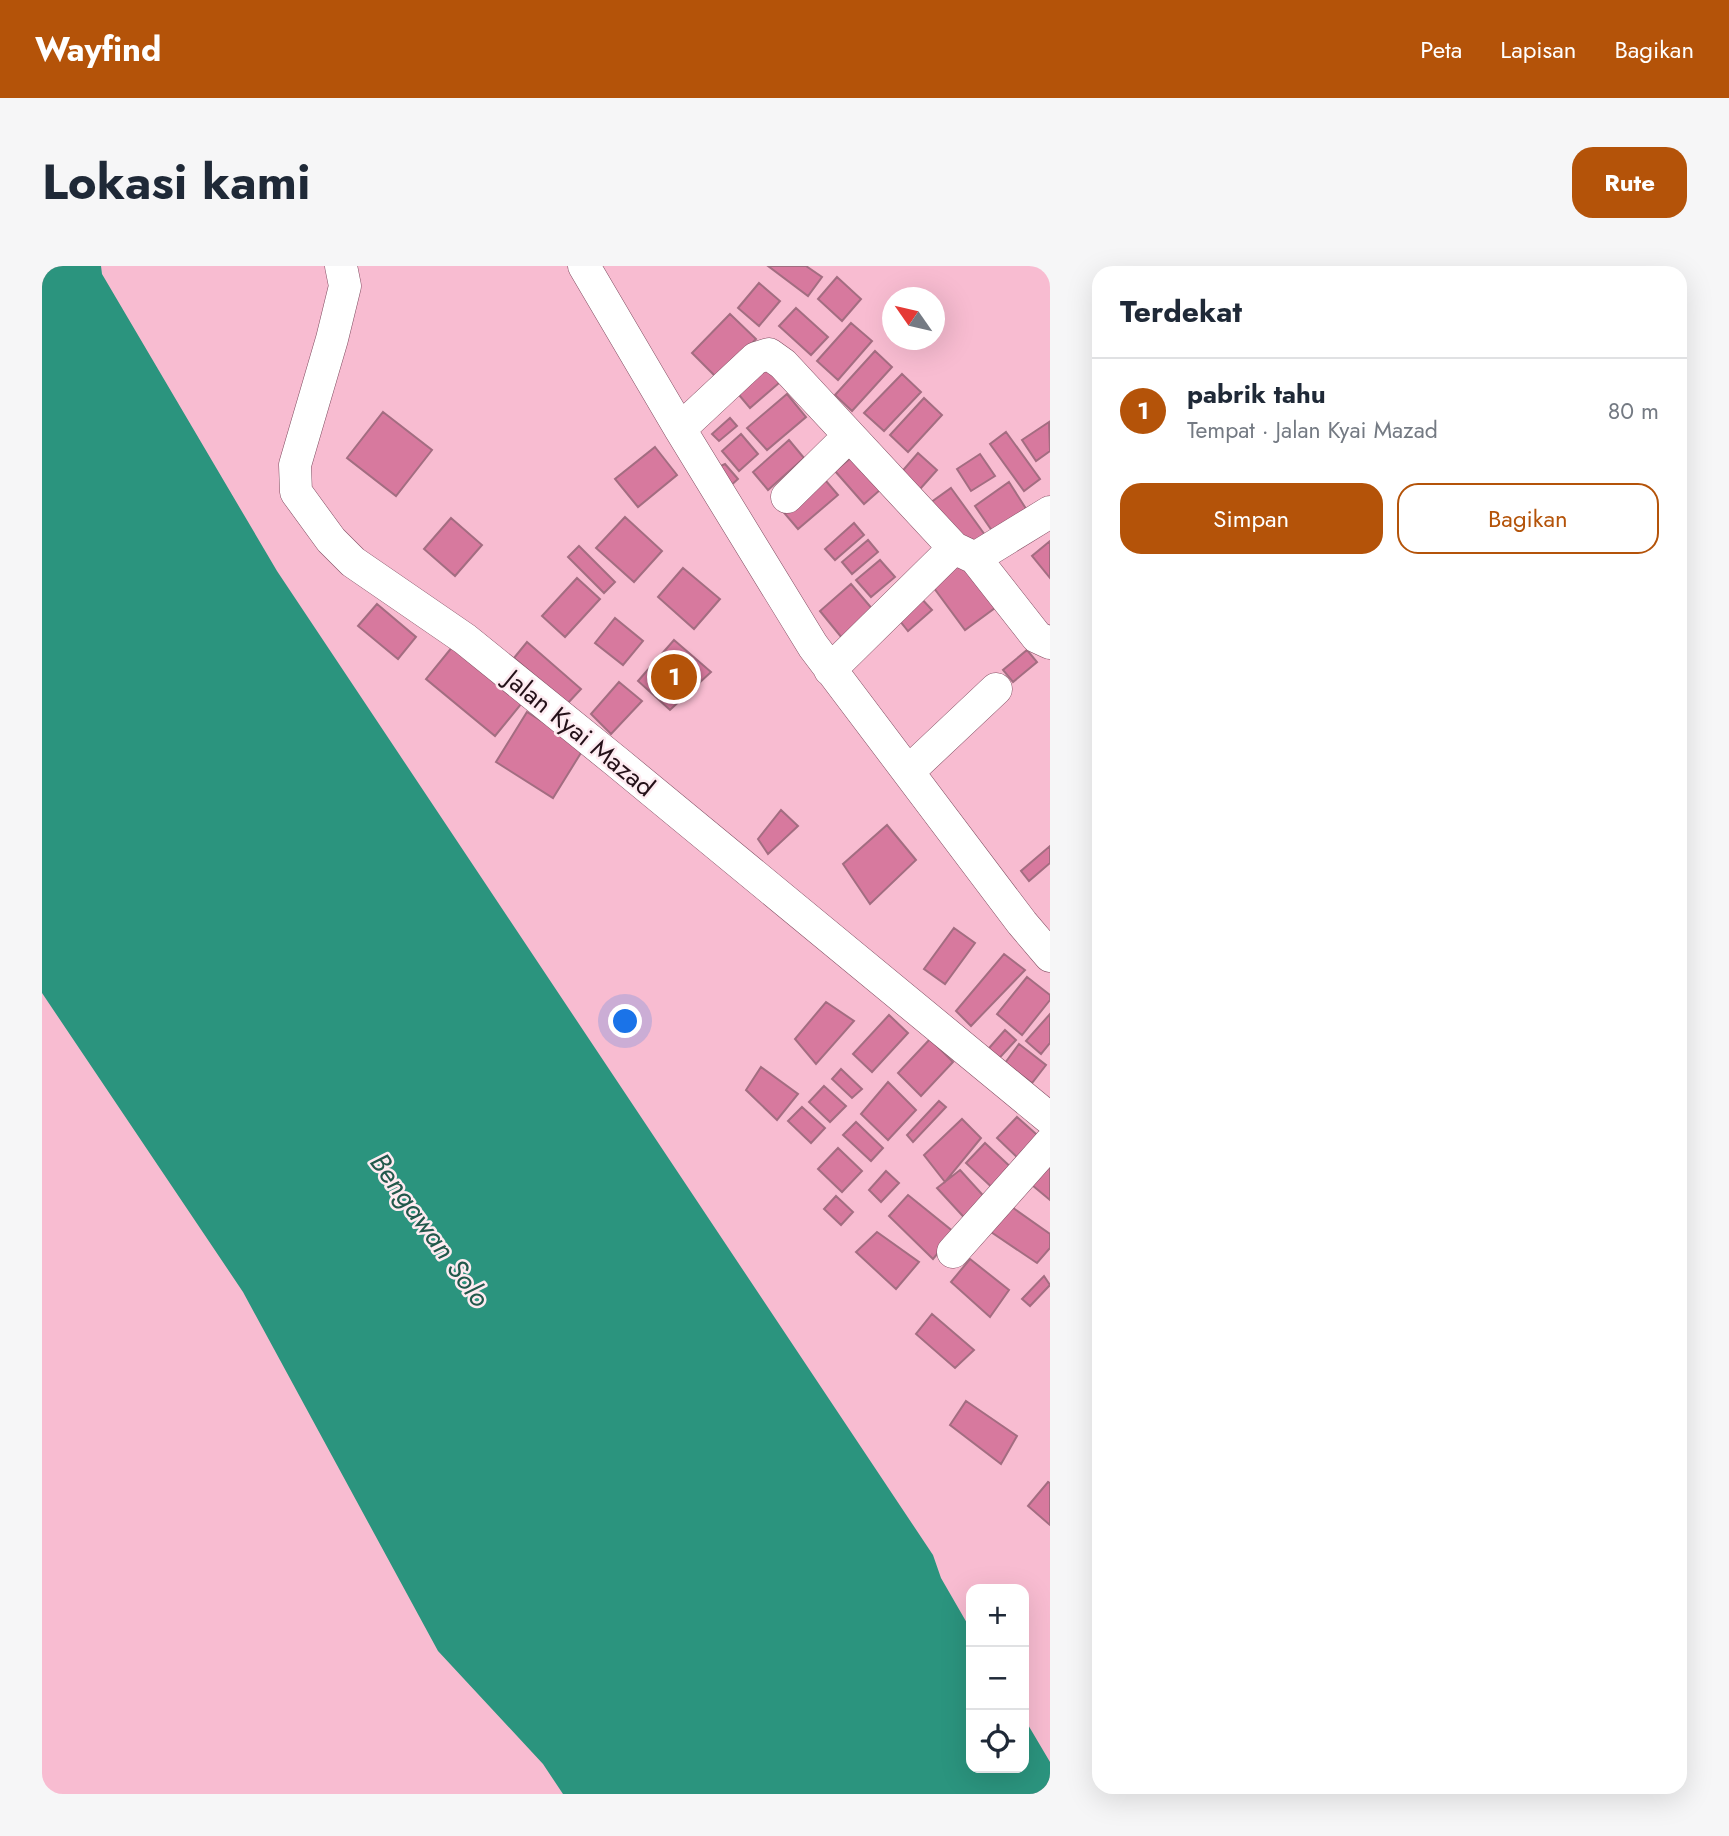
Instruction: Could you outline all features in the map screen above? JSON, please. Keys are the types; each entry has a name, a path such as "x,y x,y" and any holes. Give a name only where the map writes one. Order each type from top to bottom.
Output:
{"street":[{"name":"Jalan Kyai Mazad","path":"341,266 345,286 295,465 296,492 331,540 353,562 465,639 541,700 1050,1119"},
{"path":"584,266 680,429 830,670 1050,956"},
{"path":"680,429 756,358 769,354 783,364 849,436 964,553 1037,636 1050,643"},
{"path":"787,497 849,436"},
{"path":"830,670 964,553 1050,512"},
{"path":"908,772 996,689"},
{"path":"953,1252 1050,1143"}],"water":[{"name":"Bengawan Solo","path":"42,266 101,266 102,274 277,571 933,1555 941,1578 966,1621 966,1773 1029,1773 1029,1726 1050,1762 1050,1794 563,1794 543,1764 438,1651 243,1292 42,993"}],"building":[{"path":"768,266 806,266 822,277 808,296"},
{"path":"837,277 861,299 842,321 818,299"},
{"path":"759,283 780,301 759,326 738,308"},
{"path":"796,308 828,337 811,355 779,326"},
{"path":"730,314 756,339 718,379 692,353"},
{"path":"851,323 872,341 838,380 817,361"},
{"path":"875,351 892,367 852,411 835,395"},
{"path":"770,358 786,377 750,408 734,389"},
{"path":"902,374 921,392 884,431 864,413"},
{"path":"787,394 806,417 767,450 747,428"},
{"path":"924,398 942,415 908,452 890,435"},
{"path":"383,412 432,450 396,496 347,458"},
{"path":"730,418 737,426 719,441 712,434"},
{"path":"1049,422 1050,451 1036,461 1022,440"},
{"path":"1006,432 1040,479 1024,491 990,444"},
{"path":"741,434 758,454 739,471 722,451"},
{"path":"789,440 804,458 768,490 753,472"},
{"path":"655,447 677,475 638,507 615,479"},
{"path":"918,453 937,470 912,498 893,482"},
{"path":"980,454 995,476 971,491 957,469"},
{"path":"852,457 880,490 864,504 835,471"},
{"path":"725,464 738,479 727,489 714,469"},
{"path":"820,474 838,495 798,529 780,508"},
{"path":"1009,482 1030,515 997,538 975,506"},
{"path":"951,488 985,535 964,549 930,503"},
{"path":"625,517 662,551 634,582 596,548"},
{"path":"451,518 482,545 455,576 424,549"},
{"path":"854,523 864,535 835,560 825,549"},
{"path":"868,540 878,552 852,574 842,562"},
{"path":"1050,541 1050,578 1032,556"},
{"path":"579,546 615,582 604,593 568,557"},
{"path":"965,559 999,605 965,630 931,584"},
{"path":"880,560 895,577 871,597 856,580"},
{"path":"683,568 720,599 694,629 658,597"},
{"path":"577,578 600,599 565,637 542,616"},
{"path":"851,584 874,611 842,638 820,611"},
{"path":"919,596 932,610 908,631 896,616"},
{"path":"377,604 416,637 398,659 358,626"},
{"path":"615,618 643,641 623,665 595,643"},
{"path":"674,640 711,672 670,710 638,681"},
{"path":"527,642 581,689 567,704 514,658"},
{"path":"453,646 522,703 495,736 426,679"},
{"path":"1027,650 1037,662 1013,682 1003,670"},
{"path":"619,682 642,701 611,734 591,714"},
{"path":"527,712 584,748 553,798 496,762"},
{"path":"781,810 798,826 768,854 758,839"},
{"path":"887,825 916,860 870,904 843,864"},
{"path":"1050,846 1050,863 1029,881 1021,871"},
{"path":"954,928 975,943 945,984 924,969"},
{"path":"1004,954 1025,970 971,1026 956,1011"},
{"path":"1027,977 1050,995 1050,1000 1022,1035 997,1014"},
{"path":"826,1002 854,1021 816,1064 795,1039"},
{"path":"1050,1014 1050,1043 1041,1054 1026,1041"},
{"path":"889,1015 908,1033 872,1072 853,1054"},
{"path":"1005,1030 1016,1040 993,1065 982,1056"},
{"path":"930,1039 953,1062 921,1096 898,1073"},
{"path":"1019,1044 1046,1065 1032,1083 1005,1063"},
{"path":"761,1067 798,1094 777,1120 746,1090"},
{"path":"841,1069 862,1089 852,1098 832,1079"},
{"path":"888,1082 916,1110 888,1140 861,1114"},
{"path":"824,1086 846,1106 830,1122 809,1102"},
{"path":"939,1101 946,1107 913,1142 907,1135"},
{"path":"802,1107 825,1128 811,1143 788,1121"},
{"path":"1017,1117 1044,1141 1023,1163 997,1138"},
{"path":"962,1119 981,1138 945,1182 924,1155"},
{"path":"856,1122 883,1148 871,1161 843,1135"},
{"path":"985,1143 1017,1173 999,1194 966,1163"},
{"path":"838,1148 862,1171 842,1192 818,1169"},
{"path":"1050,1161 1050,1200 1026,1180"},
{"path":"960,1170 990,1203 971,1225 937,1188"},
{"path":"886,1171 899,1183 881,1202 869,1190"},
{"path":"908,1195 955,1233 933,1259 889,1216"},
{"path":"836,1196 853,1212 841,1225 824,1209"},
{"path":"1009,1205 1050,1234 1050,1248 1037,1263 991,1232"},
{"path":"877,1232 919,1262 896,1289 856,1252"},
{"path":"970,1259 1009,1290 990,1317 951,1282"},
{"path":"1044,1276 1050,1285 1030,1306 1022,1299"},
{"path":"932,1314 974,1350 955,1368 916,1334"},
{"path":"966,1401 1017,1436 1001,1464 950,1425"},
{"path":"1048,1482 1050,1483 1050,1525 1028,1506"}],"place":[{"name":"pabrik tahu","path":"674,677"}]}
